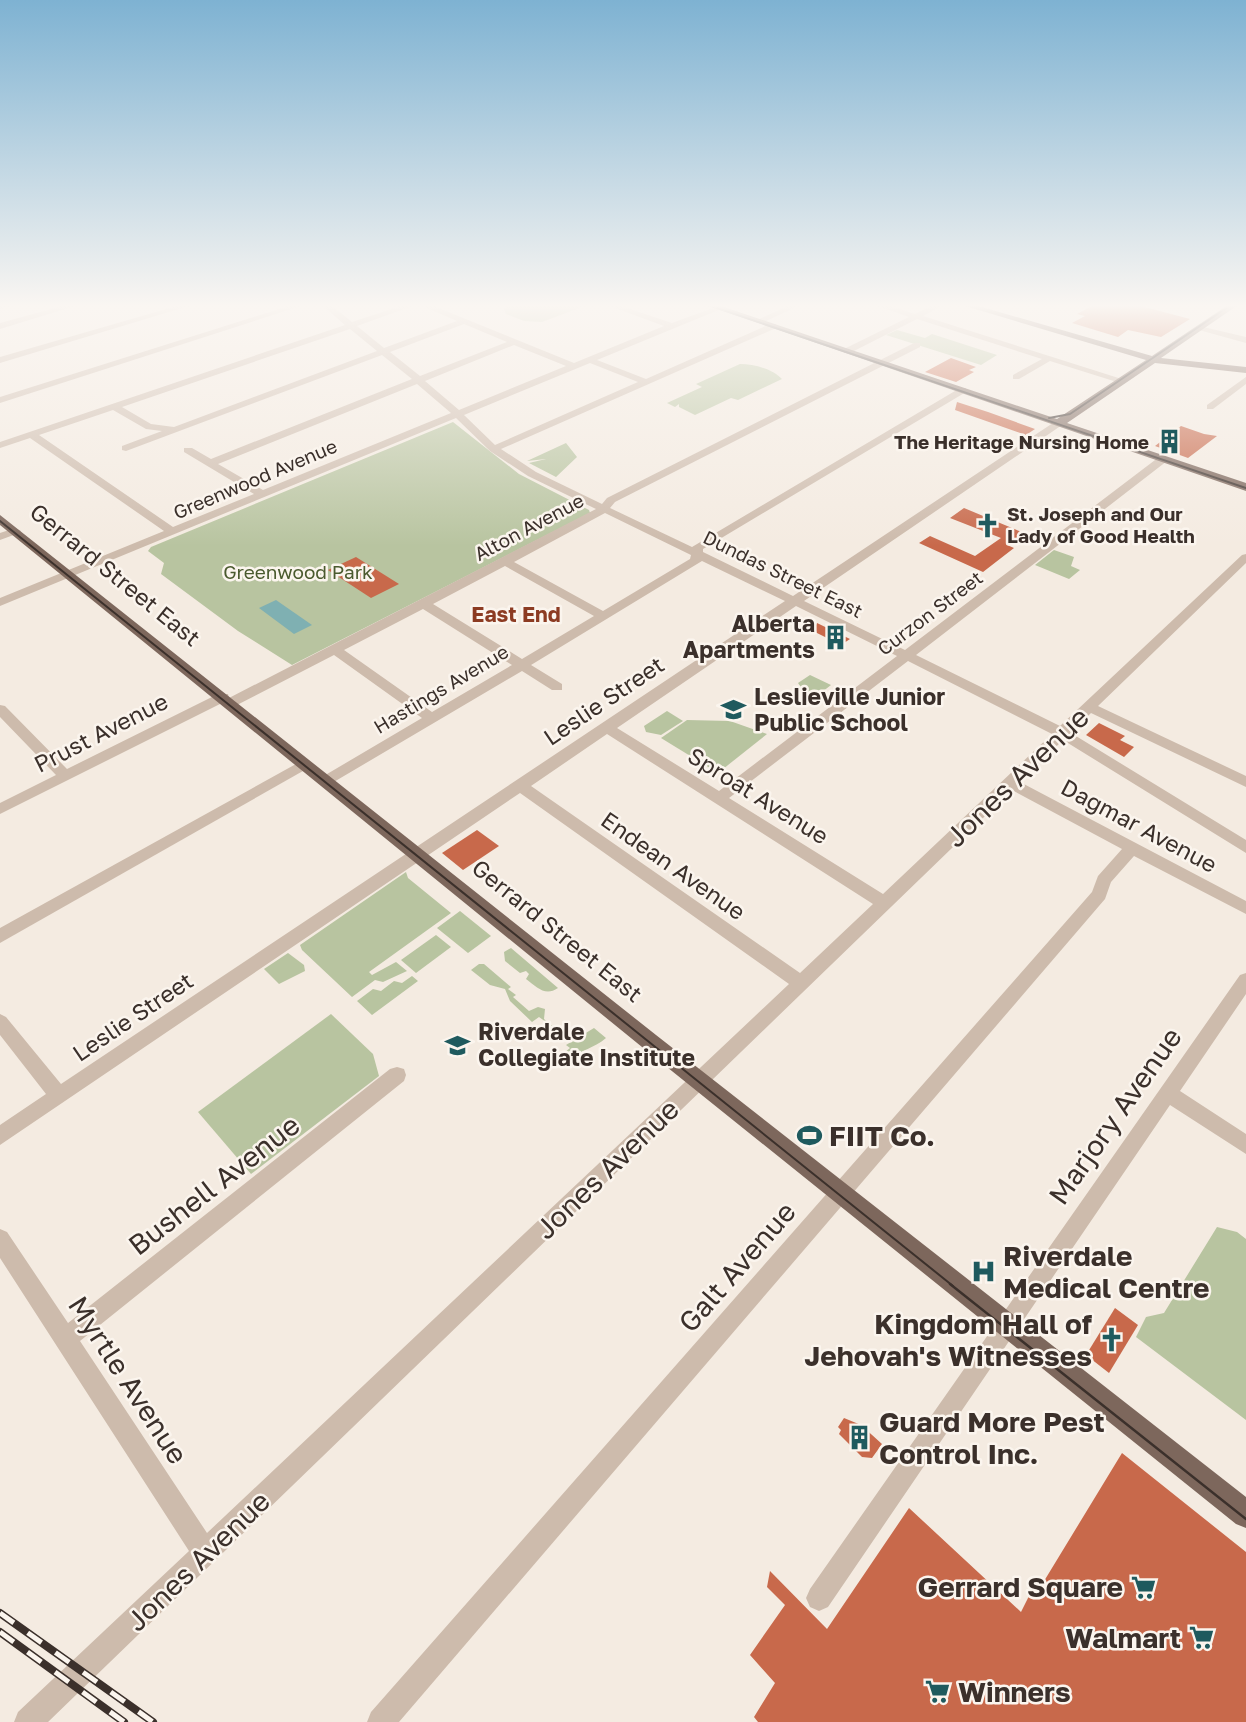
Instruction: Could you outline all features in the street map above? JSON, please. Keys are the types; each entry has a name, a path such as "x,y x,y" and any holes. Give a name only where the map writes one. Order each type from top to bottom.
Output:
{"main road":[{"path":"949,385 1246,487"},
{"name":"Leslie Street","path":"1059,423 1116,385"},
{"name":"Gerrard Street East","path":"0,519 417,855 1246,1514"}],"street":[{"path":"0,400 46,385"},
{"path":"0,444 177,385"},
{"path":"126,448 291,385"},
{"path":"211,463 406,385"},
{"name":"Dundas Street East","path":"425,385 495,449 532,474 1061,733 1246,847"},
{"name":"Greenwood Avenue","path":"0,602 528,385"},
{"path":"495,449 638,385"},
{"name":"Alton Avenue","path":"227,700 506,562 597,515 611,500 838,385"},
{"path":"1210,407 1239,385"},
{"name":"Hastings Avenue","path":"327,781 696,561 698,547 963,390"},
{"path":"114,407 149,427 173,429"},
{"name":"Leslie Street","path":"0,1136 1059,423"},
{"path":"31,434 173,532"},
{"path":"188,450 262,494"},
{"name":"Curzon Street","path":"720,798 1163,458"},
{"path":"0,537 15,531"},
{"name":"Jones Avenue","path":"28,1722 1246,557"},
{"path":"506,562 604,617"},
{"path":"424,604 557,687"},
{"path":"334,649 433,719"},
{"name":"Prust Avenue","path":"0,810 65,776 227,700"},
{"path":"1089,707 1246,782"},
{"path":"0,709 65,776"},
{"name":"Sproat Avenue","path":"607,728 884,903"},
{"path":"0,936 305,764"},
{"name":"Dagmar Avenue","path":"1011,783 1246,908"},
{"name":"Endean Avenue","path":"520,786 801,983"},
{"name":"Galt Avenue","path":"381,1722 1090,905 1099,894 1104,880 1132,848"},
{"name":"Marjory Avenue","path":"818,1598 1246,980"},
{"path":"0,1022 59,1096"},
{"name":"Bushell Avenue","path":"65,1339 397,1075"},
{"path":"1168,1093 1246,1145"},
{"name":"Myrtle Avenue","path":"0,1239 206,1554"}],"green space":[{"path":"699,385 769,385 738,400 731,398 695,415 679,407 679,404 675,407 667,403 702,387"},
{"name":"Greenwood Park","path":"453,422 519,474 589,510 590,513 292,665 238,631 161,574 164,563 148,551 151,547"},
{"path":"566,443 577,457 556,477 529,463 546,459 527,461"},
{"path":"1054,550 1074,557 1071,566 1080,570 1069,579 1035,565"},
{"path":"810,675 831,685 808,703 796,696 803,690 798,683"},
{"path":"667,711 683,721 661,735 646,732 644,726"},
{"path":"687,720 730,721 767,734 718,773 661,738"},
{"path":"406,872 408,878 451,913 369,972 372,975 396,962 407,971 383,982 375,980 352,997 302,950 300,945"},
{"path":"460,911 491,936 468,953 437,928"},
{"path":"436,935 451,947 416,973 401,960"},
{"path":"511,948 558,988 545,991 526,979 529,974 526,971 520,973 505,961 504,952"},
{"path":"288,953 304,965 305,971 279,984 264,969"},
{"path":"484,964 511,987 508,989 516,995 513,997 529,1011 538,1007 545,1009 544,1019 556,1029 539,1017 532,1022 510,1001 505,989 490,985 471,970"},
{"path":"412,976 418,981 372,1015 357,1001 373,989 381,991 394,981 402,983"},
{"path":"331,1014 373,1054 379,1076 251,1174 198,1112"},
{"path":"594,1028 606,1038 571,1059 564,1053 570,1048 566,1045"},
{"path":"1217,1227 1237,1232 1246,1239 1246,1420 1136,1337 1146,1317 1164,1313"}],"water":[{"path":"276,600 312,625 294,634 259,608"}],"building":[{"path":"957,402 1035,429 1026,435 955,410"},
{"name":"The Heritage Nursing Home","path":"1181,426 1217,436 1188,458 1155,446"},
{"path":"964,508 1024,533 1007,545 1014,548 983,572 919,543 930,536 975,556 1001,538 950,518"},
{"path":"356,557 399,584 371,598 328,570"},
{"name":"Alberta Apartments","path":"817,623 850,639 841,645 813,631"},
{"path":"1099,723 1125,736 1120,740 1134,747 1124,757 1086,735"},
{"path":"477,830 499,846 463,870 442,853"},
{"name":"Kingdom Hall of Jehovah's Witnesses","path":"1115,1308 1138,1325 1109,1373 1086,1355"},
{"name":"Guard More Pest Control Inc.","path":"844,1418 861,1425 882,1444 872,1458 862,1457 839,1434 841,1430 838,1427"},
{"name":"Gerrard Square","path":"1122,1453 1246,1552 1246,1722 758,1722 754,1717 775,1683 750,1655 785,1605 767,1587 770,1571 827,1629 909,1508 1021,1612 1033,1588 1038,1591"}],"tram line":[{"path":"944,385 1246,488"},
{"path":"1049,418 1070,414 1112,385"},
{"path":"0,521 953,1286"},
{"path":"950,1284 1246,1519"}],"railway":[{"path":"0,1613 153,1722"},
{"path":"0,1632 124,1722"}],"place":[{"name":"The Heritage Nursing Home","path":"1169,442"},
{"name":"St. Joseph and Our Lady of Good Health","path":"987,525"},
{"name":"Alberta Apartments","path":"835,637"},
{"name":"Leslieville Junior Public School","path":"734,710"},
{"name":"Riverdale Collegiate Institute","path":"458,1045"},
{"name":"FIIT Co.","path":"809,1136"},
{"name":"Riverdale Medical Centre","path":"983,1272"},
{"name":"Kingdom Hall of Jehovah's Witnesses","path":"1112,1340"},
{"name":"Guard More Pest Control Inc.","path":"859,1438"},
{"name":"Gerrard Square","path":"1143,1587"},
{"name":"Walmart","path":"1201,1638"},
{"name":"Winners","path":"938,1692"}],"district":[{"name":"East End","path":"516,615"}]}
